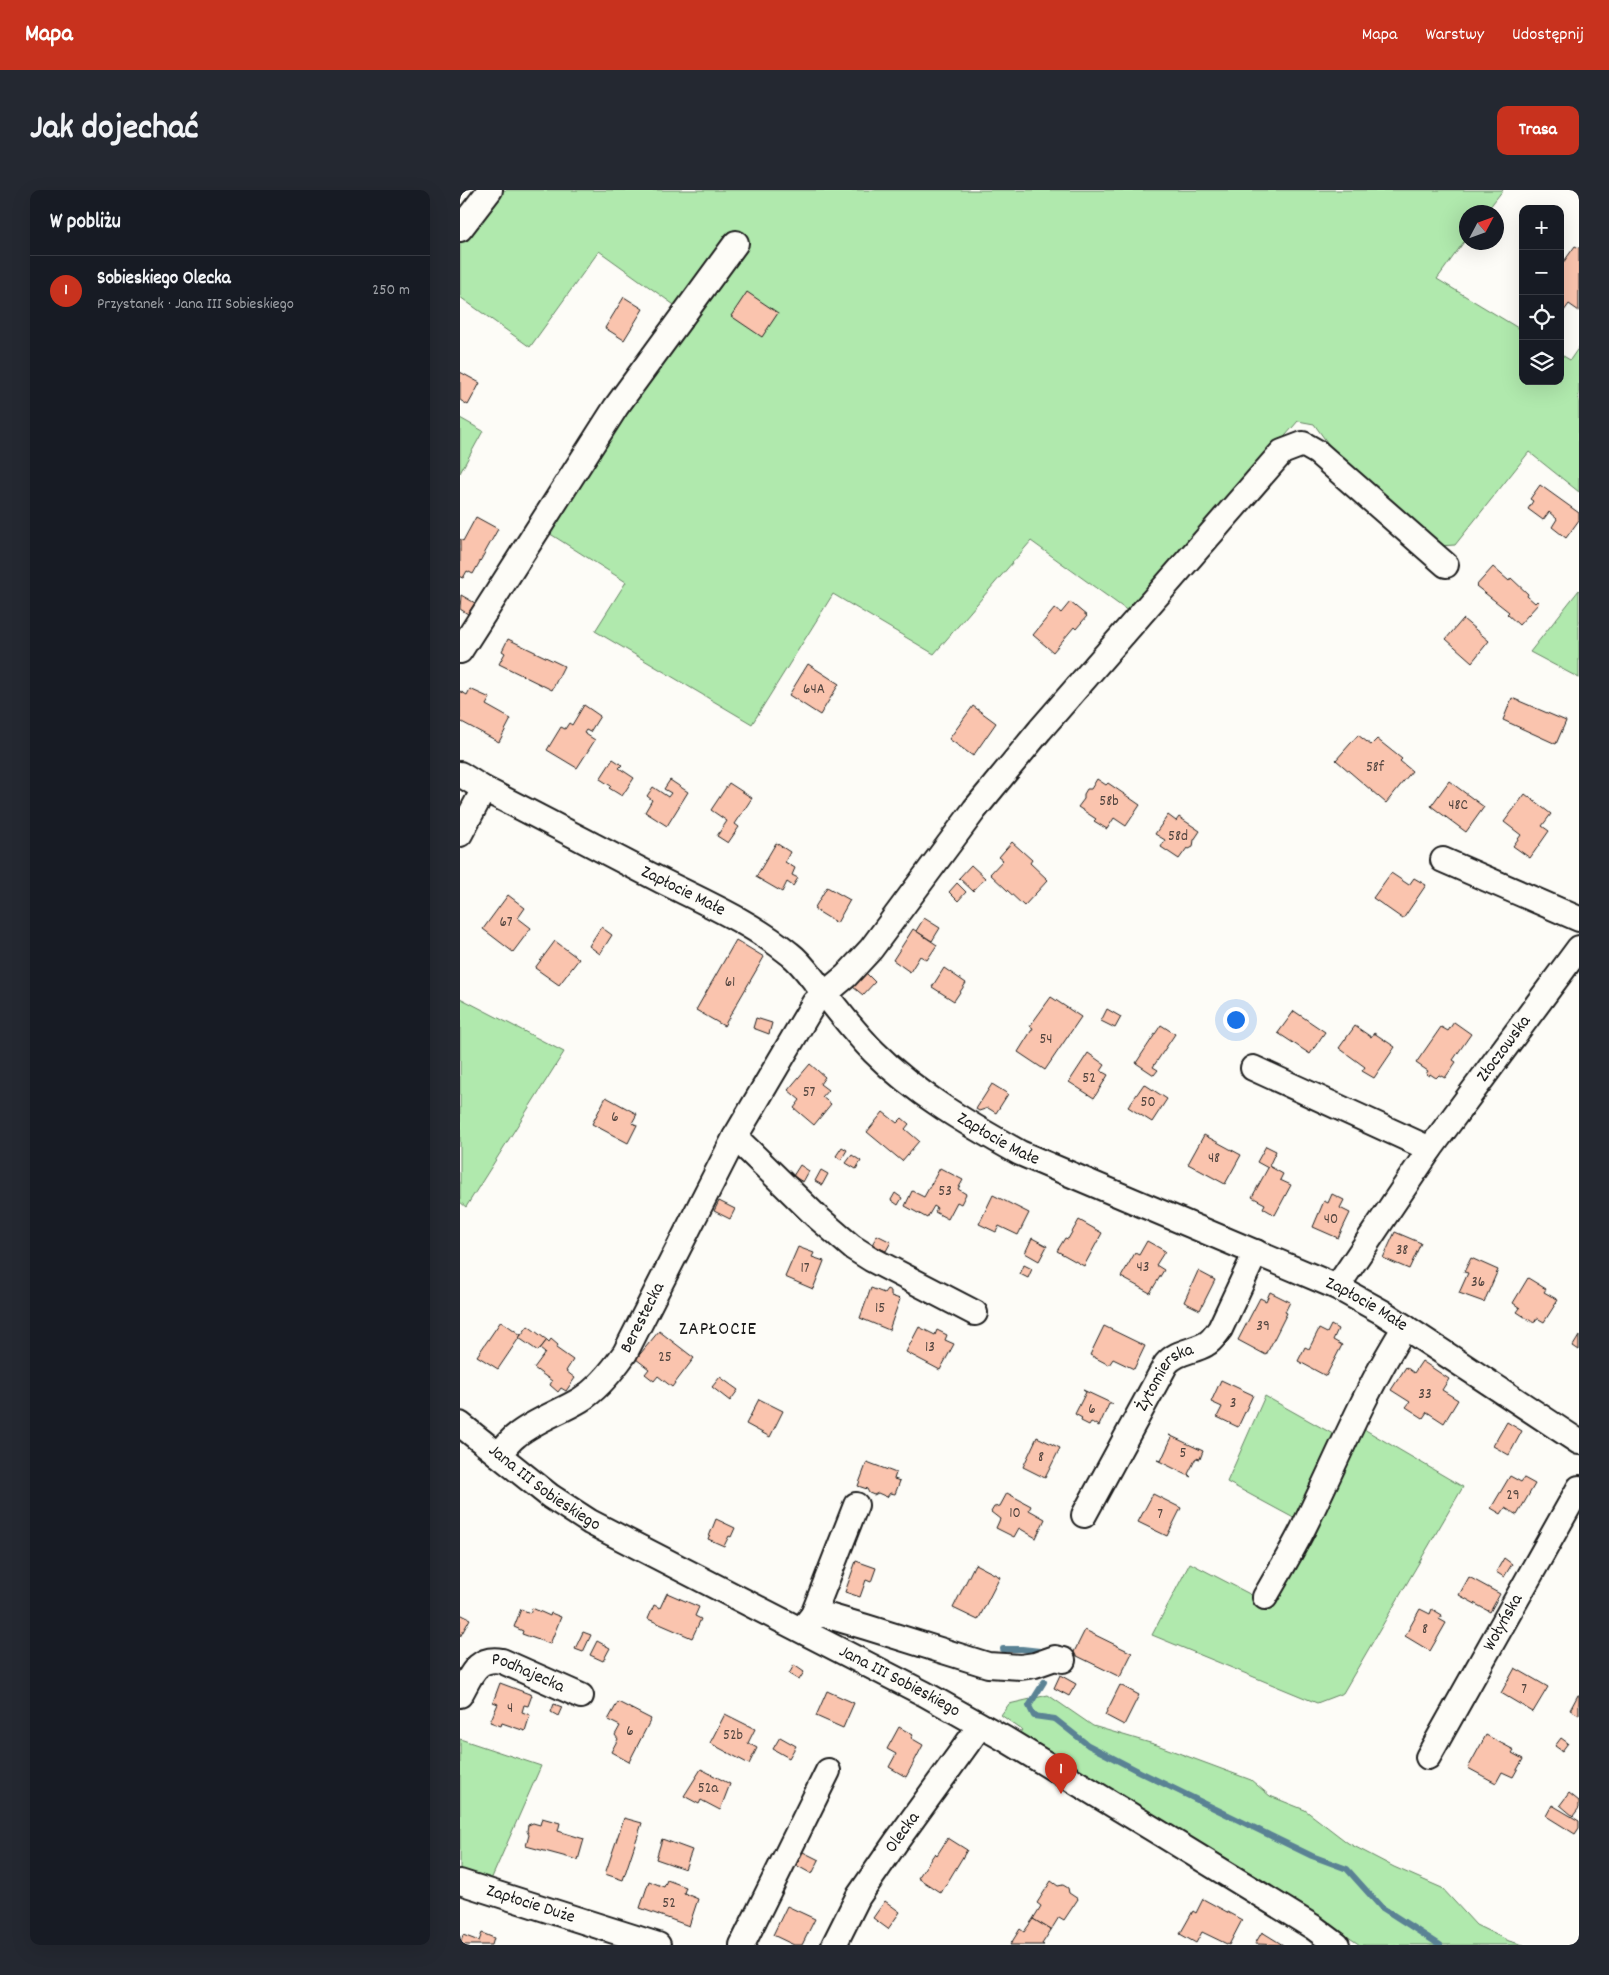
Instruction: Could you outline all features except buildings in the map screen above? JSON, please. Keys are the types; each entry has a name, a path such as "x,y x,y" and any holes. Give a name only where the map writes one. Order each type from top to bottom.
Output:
{"street":[{"path":"460,229 490,190"},
{"path":"460,651 616,408 736,243"},
{"name":"Berestecka","path":"498,1455 516,1435 534,1423 581,1399 594,1389 617,1365 668,1271 735,1137 814,1003 846,976 871,949 975,809 1034,737 1282,452 1303,444 1317,452 1446,565"},
{"name":"Zapłocie Małe","path":"460,774 752,927 792,955 874,1053 944,1109 977,1130 1020,1153 1337,1287 1382,1312 1579,1442"},
{"path":"460,834 484,788"},
{"path":"1444,860 1579,919"},
{"name":"Złoczowska","path":"1337,1287 1430,1149 1579,948"},
{"path":"1253,1068 1430,1149"},
{"path":"735,1137 816,1216 852,1247 871,1259 975,1313"},
{"name":"Żytomierska","path":"1084,1515 1166,1364 1171,1358 1179,1354 1207,1344 1216,1334 1256,1252"},
{"path":"1265,1597 1303,1529 1361,1404 1405,1327"},
{"name":"Jana III Sobieskiego","path":"460,1424 550,1496 590,1522 807,1623 1164,1835 1313,1927 1337,1945"},
{"name":"Wołyńska","path":"1428,1757 1579,1488"},
{"path":"807,1623 856,1506"},
{"path":"807,1623 825,1615 988,1665 1020,1668 1055,1658 1063,1660"},
{"name":"Podhajecka","path":"460,1695 479,1664 493,1659 502,1661 582,1696"},
{"name":"Olecka","path":"834,1945 858,1897 980,1726"},
{"path":"742,1945 828,1771"},
{"name":"Zapłocie Duże","path":"460,1882 658,1945"}],"green space":[{"path":"496,190 1503,190 1491,205 1459,205 1459,249 1437,279 1519,329 1519,385 1564,385 1564,356 1570,360 1579,347 1579,492 1529,452 1455,545 1439,546 1400,516 1387,529 1317,464 1329,445 1314,424 1298,421 1132,614 1031,541 934,654 833,594 752,724 595,631 626,582 533,523 580,440 677,307 599,251 530,347 460,297 460,237"},
{"path":"460,418 483,431 460,473"},
{"path":"1579,590 1579,678 1530,652"},
{"path":"460,998 564,1052 466,1207 460,1202"},
{"path":"1265,1396 1340,1438 1301,1522 1227,1482"},
{"path":"1357,1425 1463,1487 1343,1693 1317,1703 1152,1635 1190,1563 1267,1603"},
{"path":"1048,1695 1093,1726 1157,1745 1251,1780 1270,1796 1305,1810 1348,1843 1394,1867 1442,1888 1476,1925 1509,1941 1524,1945 1360,1945 1271,1885 1019,1734 1022,1730 1001,1715 1009,1704"},
{"path":"460,1739 541,1766 490,1882 460,1872"}],"waterway":[{"path":"1003,1649 1040,1651"},
{"path":"1044,1682 1029,1706 1034,1716 1055,1719 1088,1745 1140,1772 1312,1856 1347,1869 1381,1907 1440,1945"}],"place":[{"name":"Sobieskiego Olecka","path":"1061,1794"}],"district":[{"name":"ZAPŁOCIE","path":"718,1330"}]}
